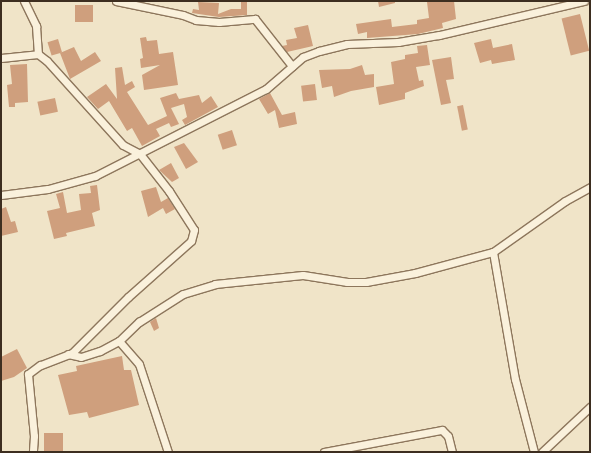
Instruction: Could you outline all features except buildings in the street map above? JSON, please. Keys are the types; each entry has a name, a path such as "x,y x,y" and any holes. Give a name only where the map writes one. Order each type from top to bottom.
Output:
{"street":[{"path":"24,1 36,26 38,54 123,145 140,154 191,223 194,235 68,354 40,365 28,374 34,436 33,452"},
{"path":"116,1 183,14 196,20 219,22 255,19 292,66"},
{"path":"1,195 48,189 95,176 266,89 292,66 319,51 347,44 398,42 440,35 584,1"},
{"path":"1,58 38,54"},
{"path":"68,354 81,357 119,341 139,322 183,294 214,284 303,275 347,282 366,282 415,273 493,252 565,201 590,187"},
{"path":"493,252 516,379 534,452"},
{"path":"119,341 139,364 168,452"},
{"path":"542,452 590,407"},
{"path":"324,452 442,430 448,436 452,452"}]}
